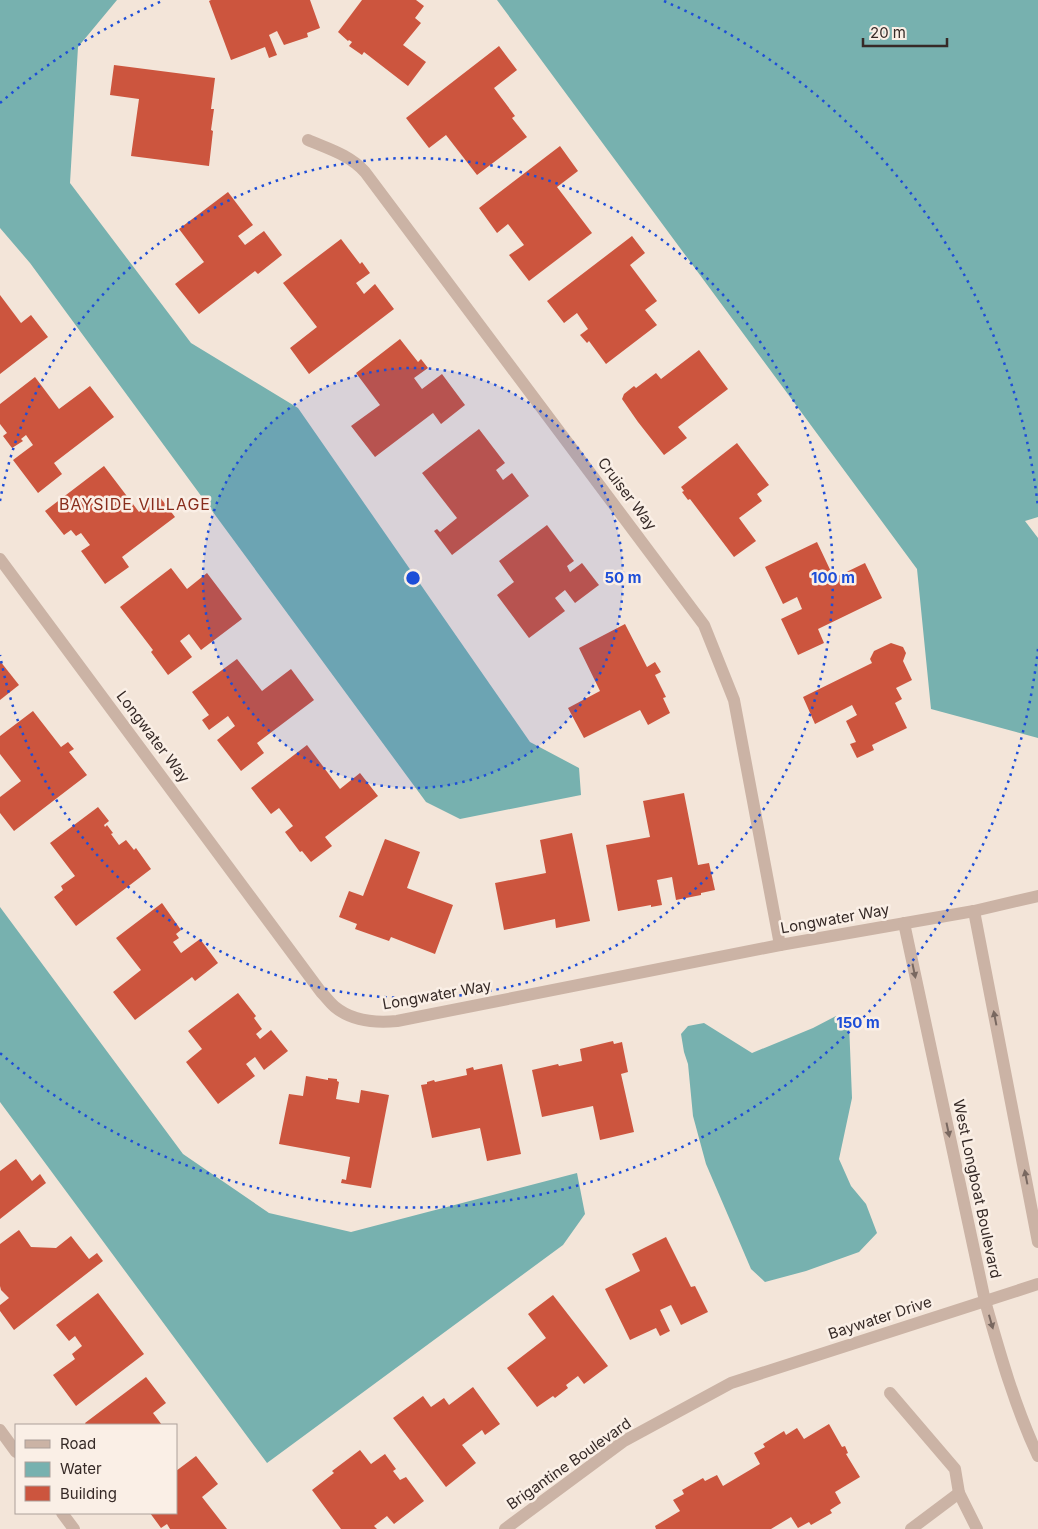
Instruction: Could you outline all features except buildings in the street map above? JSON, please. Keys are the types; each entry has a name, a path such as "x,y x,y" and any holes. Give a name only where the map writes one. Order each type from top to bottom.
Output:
{"street":[{"name":"Cruiser Way","path":"308,140 346,156 357,163 365,172 704,625 734,700 780,945"},
{"name":"Longwater Way","path":"0,559 321,992 335,1008 354,1018 375,1023 397,1021 780,945 974,911 1038,896"},
{"path":"974,911 1038,1242"},
{"name":"West Longboat Boulevard","path":"904,923 985,1301 998,1350 1025,1428 1038,1456"},
{"name":"Baywater Drive","path":"731,1382 1038,1284"},
{"name":"Brigantine Boulevard","path":"505,1529 624,1441 731,1382"},
{"path":"890,1393 954,1470 959,1493 977,1529"},
{"path":"0,1430 15,1451"},
{"path":"911,1529 959,1493"},
{"path":"63,1514 74,1529"}],"water":[{"path":"0,0 117,0 78,47 70,183 191,343 298,408 530,742 579,768 581,795 460,819 426,802 30,263 0,228"},
{"path":"497,0 1038,0 1038,517 1025,521 1038,538 1038,738 931,709 917,569"},
{"path":"0,907 183,1154 269,1213 351,1232 577,1173 585,1214 563,1245 267,1463 0,1102"},
{"path":"836,1016 849,1023 852,1098 839,1159 851,1186 866,1204 877,1233 859,1252 806,1271 765,1282 751,1269 706,1164 693,1116 688,1064 681,1034 688,1026 704,1023 752,1053 813,1028"}],"district":[{"name":"BAYSIDE VILLAGE","path":"135,504"}]}
